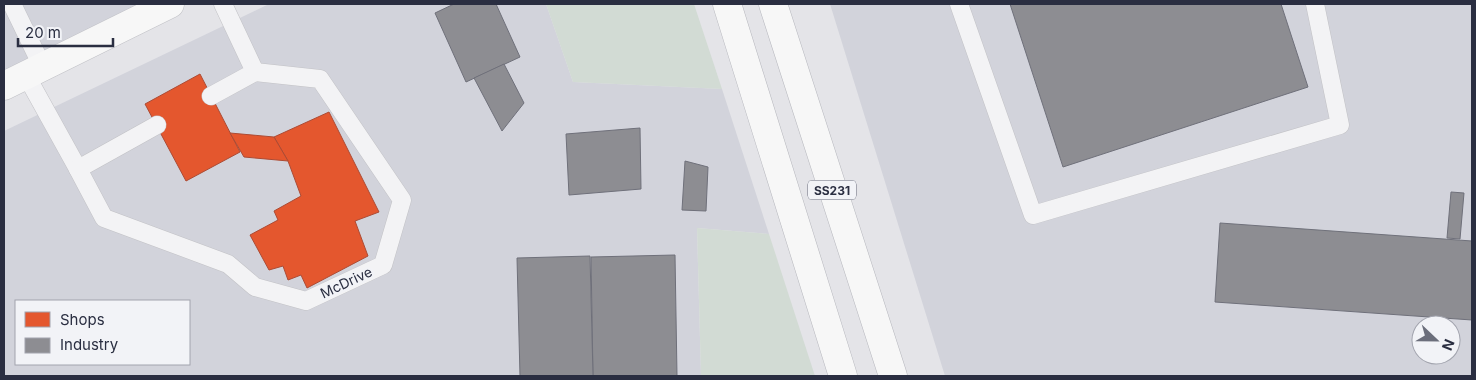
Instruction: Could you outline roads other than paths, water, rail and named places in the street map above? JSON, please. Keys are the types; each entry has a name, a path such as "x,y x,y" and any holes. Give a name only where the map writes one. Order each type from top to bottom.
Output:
{"main road":[{"path":"24,75 170,4"},
{"name":"SS231","path":"727,4 843,376"},
{"name":"SS231","path":"774,4 893,376"}],"lane":[{"path":"211,96 255,72 223,4"},
{"path":"958,4 1034,215 1340,125 1315,4"},
{"path":"11,7 24,75 78,169 156,126"},
{"name":"McDrive","path":"78,169 104,218 228,264 255,287 306,301 383,265 402,200 320,79 255,72"}]}
